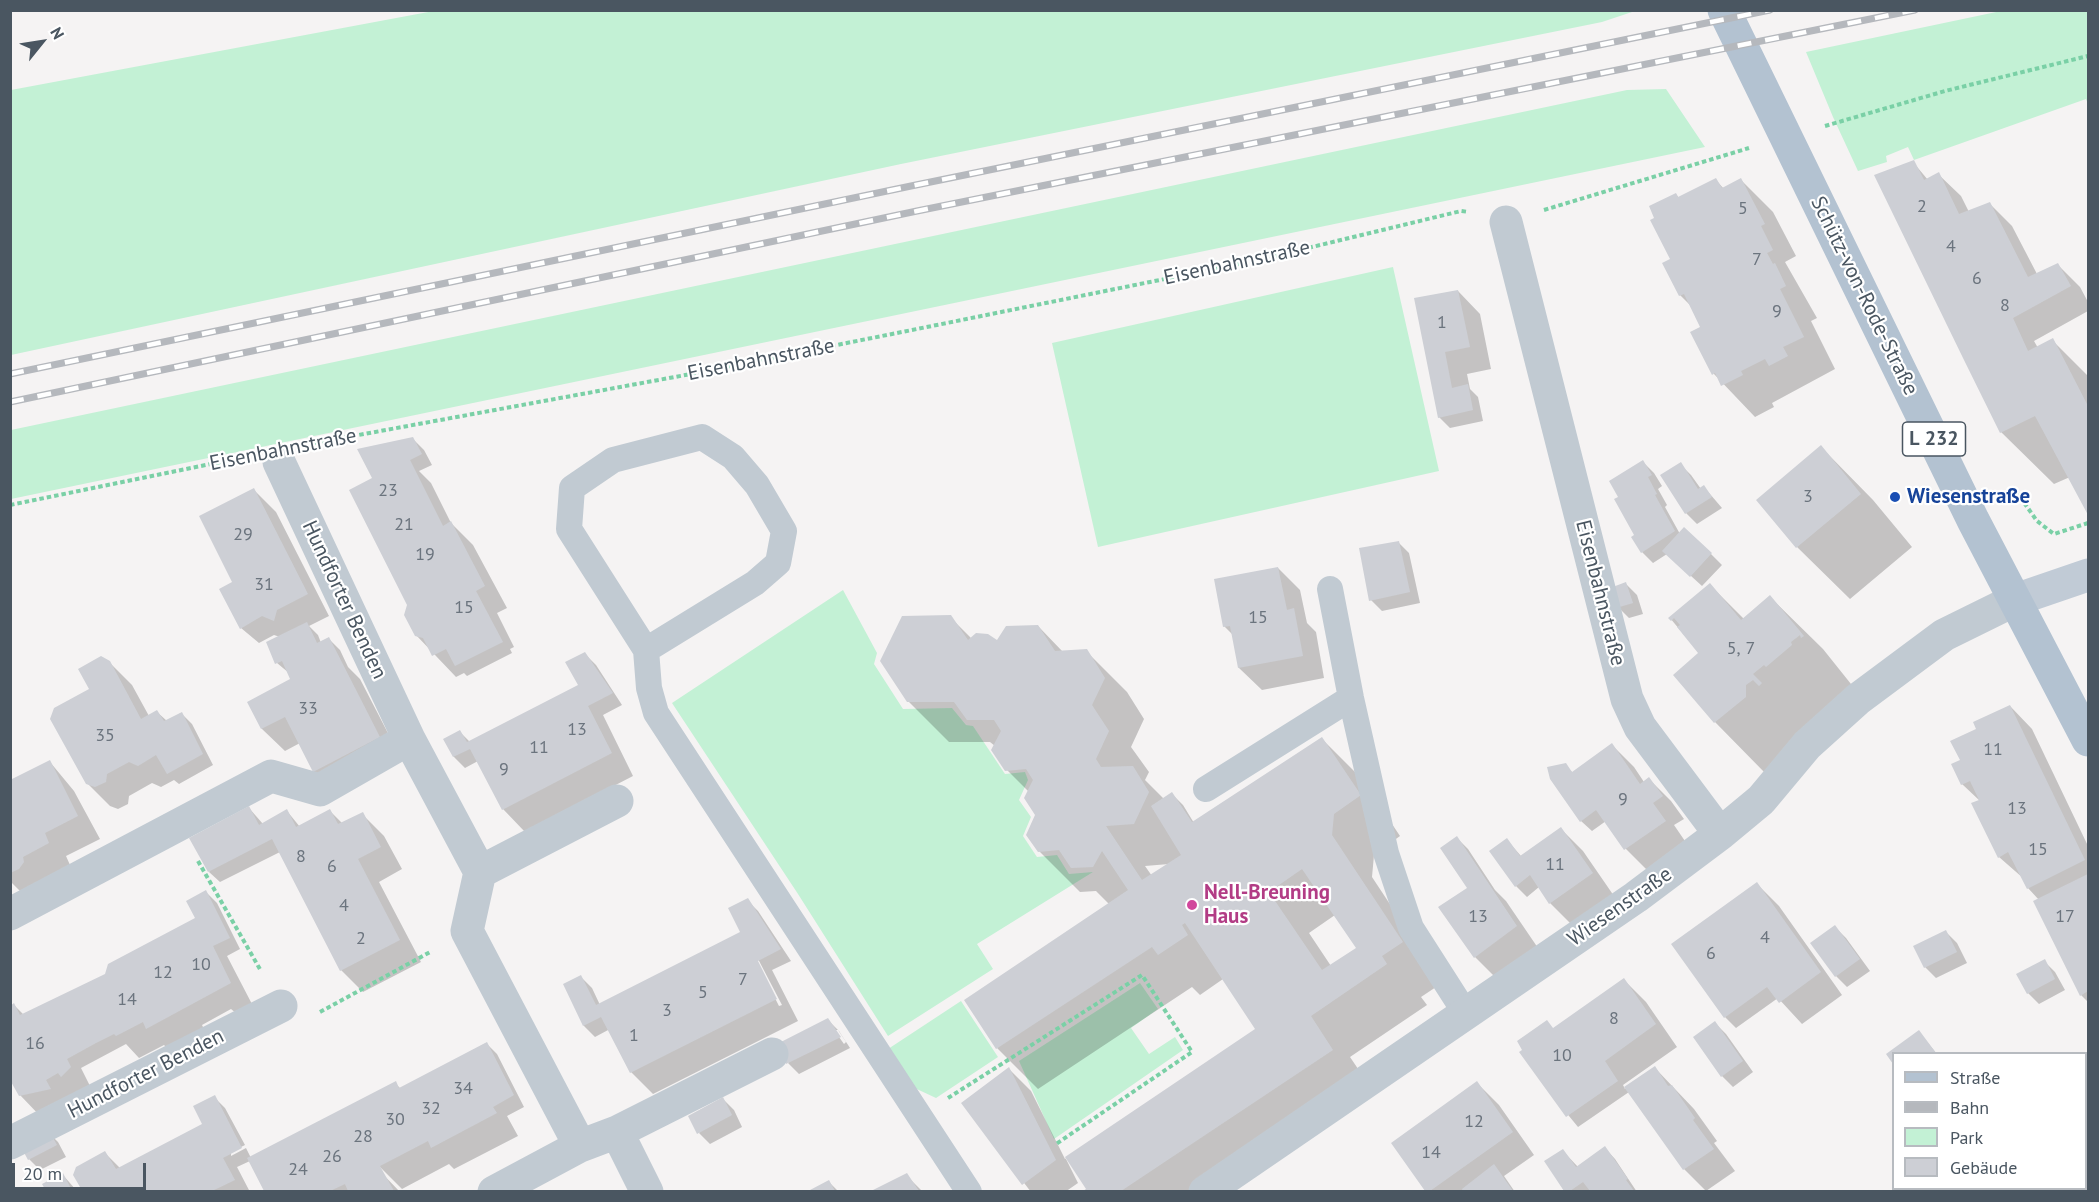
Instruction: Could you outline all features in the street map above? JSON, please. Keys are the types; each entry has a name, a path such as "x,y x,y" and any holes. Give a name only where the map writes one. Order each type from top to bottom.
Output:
{"main road":[{"name":"Schütz-von-Rode-Straße","path":"1724,10 1973,520 2088,740"}],"street":[{"name":"Eisenbahnstraße","path":"1506,222 1627,699 1640,727 1720,834"},
{"name":"Hundforter Benden","path":"265,459 480,872"},
{"path":"2015,600 2088,575"},
{"name":"Wiesenstraße","path":"1205,1191 1636,897 1761,800 1807,745 1858,699 1944,635 2015,600"},
{"path":"10,914 271,776 320,790 409,739"},
{"path":"580,1146 467,931 480,872 617,801"},
{"name":"Hundforter Benden","path":"10,1143 281,1006"},
{"path":"494,1191 580,1146 617,1132 772,1054"},
{"path":"617,1132 647,1191"}],"lane":[{"path":"646,650 755,583 778,563 784,531 758,485 733,457 702,437 613,460 572,488 569,530 646,650 650,688 656,713 969,1191"},
{"path":"1330,589 1351,698 1386,853 1411,928 1466,1014"},
{"path":"1206,789 1351,698"}],"path":[{"path":"1506,222 1642,179 1945,91 2088,56"},
{"name":"Eisenbahnstraße","path":"308,444 691,374 958,321 1254,261 1461,211 1492,213 1506,222"},
{"name":"Eisenbahnstraße","path":"10,505 265,459"},
{"path":"1973,520 2018,494 2037,521 2054,534 2088,524"},
{"path":"178,826 294,1027 467,931"},
{"path":"920,1116 1142,975 1192,1052 1056,1144"}],"green space":[{"path":"439,10 1635,11 1602,22 901,164 11,355 11,90"},
{"path":"2001,11 2088,11 2088,104 2086,99 1914,160 1908,147 1886,156 1887,162 1858,171 1806,52"},
{"path":"1666,89 1705,147 11,499 11,430 1627,90"},
{"path":"1393,267 1439,471 1098,547 1052,343"},
{"path":"843,590 877,653 874,664 903,709 952,708 966,725 973,726 1005,774 1025,772 1028,780 1019,800 1031,817 1023,836 1037,857 1057,855 1069,874 1093,872 977,944 993,969 888,1036 672,703"},
{"path":"1140,983 1158,1009 1131,1028 1149,1054 1175,1037 1183,1050 1054,1139 1019,1061"},
{"path":"961,1001 998,1057 936,1098 906,1084 885,1051"}],"building":[{"path":"1914,160 1924,180 1939,172 1959,214 1990,202 2028,277 2058,263 2071,286 2013,318 2028,351 2053,338 2088,406 2088,515 2035,416 2000,433 1963,358 1874,175"},
{"path":"1716,178 1722,188 1741,178 1765,224 1761,226 1773,250 1767,253 1773,264 1775,263 1786,286 1780,289 1804,337 1783,347 1788,356 1769,366 1765,359 1741,371 1743,375 1721,386 1715,373 1712,375 1690,332 1700,327 1684,294 1679,296 1662,263 1670,259 1650,220 1654,218 1649,206 1676,193 1678,197"},
{"path":"1458,290 1470,347 1445,352 1452,388 1468,384 1473,410 1438,418 1414,298"},
{"path":"413,437 422,454 410,460 443,526 451,521 485,586 476,591 503,642 455,666 446,649 432,656 423,638 415,636 404,615 407,605 349,490 372,478 357,449"},
{"path":"1821,445 1861,494 1796,548 1756,500"},
{"path":"1643,460 1652,475 1648,477 1657,494 1655,495 1675,531 1641,553 1614,499 1618,497 1609,481"},
{"path":"1681,462 1698,489 1704,485 1712,497 1685,514 1660,475"},
{"path":"254,488 308,594 277,610 274,621 262,616 240,629 219,589 232,582 199,516"},
{"path":"1684,527 1712,553 1690,577 1662,551"},
{"path":"1399,541 1410,592 1369,601 1359,548"},
{"path":"1278,567 1287,610 1294,608 1303,656 1238,668 1230,626 1223,627 1214,579"},
{"path":"1626,582 1633,603 1616,608 1610,588"},
{"path":"1710,583 1741,620 1770,595 1804,636 1801,638 1800,635 1766,667 1764,665 1753,674 1762,683 1759,686 1753,680 1746,685 1746,697 1714,723 1673,675 1698,653 1677,627 1680,625 1674,618 1671,621 1668,618"},
{"name":"Nell-Breuning Haus","path":"951,615 968,640 976,633 988,634 997,640 1006,626 1038,625 1055,651 1087,649 1105,678 1092,705 1109,731 1096,759 1101,767 1133,766 1149,792 1134,824 1106,826 1142,880 1181,855 1151,806 1172,792 1192,822 1322,737 1361,795 1334,814 1332,835 1403,942 1382,956 1387,964 1311,1016 1333,1050 1121,1191 1083,1191 1086,1189 1065,1157 1255,1029 1185,923 1182,925 1188,935 1158,955 1152,947 996,1049 964,1000 1128,890 1102,851 1093,867 1071,868 1059,850 1038,852 1026,835 1035,815 1024,798 1033,780 1026,769 1005,771 991,750 1001,731 994,720 967,720 954,702 907,702 880,661 902,616","holes":["1302,869 1356,948 1322,970 1269,892"]},
{"path":"307,622 317,643 329,637 380,737 313,772 285,717 261,729 247,702 290,679 282,661 275,664 266,642"},
{"path":"585,652 613,693 588,706 612,753 502,810 470,749 453,757 443,739 460,730 467,742 578,685 565,662"},
{"path":"101,656 110,661 141,719 157,710 164,721 182,712 203,754 167,774 156,755 138,766 129,762 107,774 106,782 95,787 86,784 50,719 54,708 89,689 78,669"},
{"path":"2010,705 2085,860 2027,889 2008,852 1998,858 1971,803 1979,800 1970,781 1961,785 1951,764 1960,760 1950,741 1976,729 1973,722"},
{"path":"1612,743 1640,784 1649,777 1663,796 1653,803 1666,821 1624,850 1596,810 1580,822 1550,779 1547,767 1566,763 1572,772"},
{"path":"50,760 78,816 45,833 49,843 23,857 24,862 19,869 10,873 10,780"},
{"path":"249,806 259,825 287,809 296,827 330,809 338,824 363,812 381,847 358,859 400,940 340,971 272,839 208,872 189,838"},
{"path":"1561,827 1593,873 1549,904 1530,875 1515,887 1489,851 1507,838 1520,856"},
{"path":"1457,836 1517,926 1474,958 1438,907 1467,888 1440,848"},
{"path":"2088,874 2088,991 2080,996 2033,901"},
{"path":"1757,882 1821,972 1779,1003 1767,987 1724,1018 1671,944"},
{"path":"206,890 230,938 213,946 231,983 146,1029 143,1022 96,1043 67,1059 71,1067 61,1077 58,1073 46,1080 51,1089 19,1096 10,1080 10,1006 14,1003 20,1015 105,974 108,964 195,918 186,901"},
{"path":"748,898 781,949 758,961 777,999 630,1073 601,1017 583,1026 563,984 581,975 596,1005 740,932 728,908"},
{"path":"1835,925 1860,959 1835,977 1810,943"},
{"path":"1946,930 1957,952 1924,968 1913,946"},
{"path":"2045,959 2055,979 2027,994 2016,974"},
{"path":"1624,978 1656,1024 1605,1061 1618,1081 1566,1117 1519,1052 1522,1050 1517,1041 1547,1020 1553,1028"},
{"path":"828,1018 841,1037 786,1064 777,1044"},
{"path":"1715,1021 1743,1061 1721,1077 1693,1037"},
{"path":"1919,1030 1935,1052 1892,1052 1892,1063 1886,1054"},
{"path":"487,1042 514,1095 493,1107 497,1113 431,1148 428,1141 380,1166 394,1191 348,1191 345,1184 330,1191 264,1191 247,1158 396,1081 399,1088"},
{"path":"1655,1066 1668,1086 1672,1085 1714,1149 1683,1170 1624,1087"},
{"path":"1009,1067 1056,1160 1022,1185 961,1103"},
{"path":"1477,1081 1513,1132 1430,1191 1425,1191 1391,1143"},
{"path":"215,1095 242,1148 223,1158 235,1180 212,1191 72,1191 80,1187 73,1175 76,1167 105,1151 116,1169 202,1124 193,1106"},
{"path":"723,1097 732,1115 697,1134 688,1116"},
{"path":"48,1129 57,1145 28,1160 19,1143"},
{"path":"1605,1146 1634,1191 1590,1191 1583,1182 1570,1191 1564,1191 1544,1161 1563,1149 1576,1167"},
{"path":"1494,1164 1513,1191 1463,1191 1462,1189"},
{"path":"63,1173 72,1191 46,1191 42,1184"},
{"path":"907,1173 919,1191 871,1191"},
{"path":"829,1180 835,1191 810,1190"}],"railway":[{"path":"10,374 1770,10"},
{"path":"10,402 917,211 1915,10"}],"place":[{"name":"Wiesenstraße","path":"1895,497"},
{"name":"Nell-Breuning Haus","path":"1192,905"}]}
